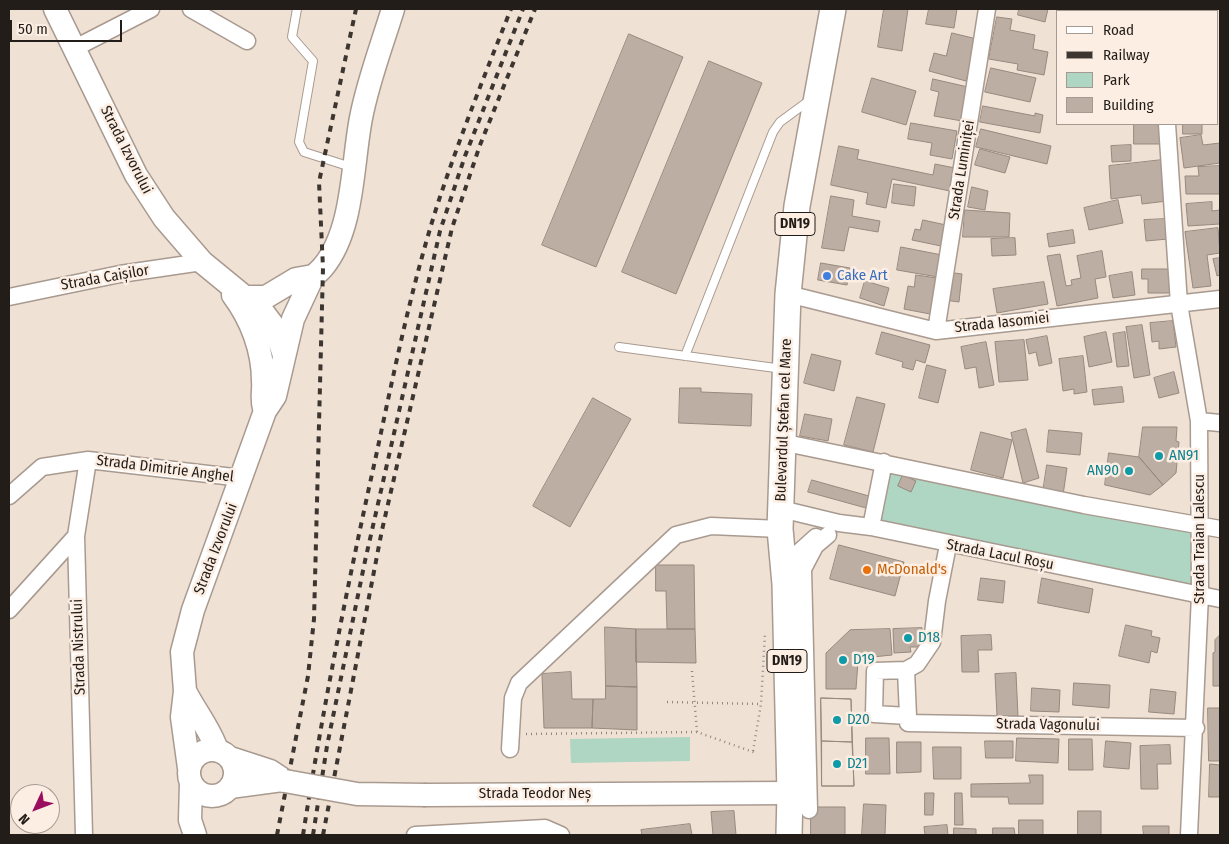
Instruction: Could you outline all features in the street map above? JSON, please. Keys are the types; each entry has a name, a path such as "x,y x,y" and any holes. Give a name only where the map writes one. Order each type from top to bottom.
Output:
{"main road":[{"name":"Strada Izvorului","path":"55,9 136,175 164,218 244,309 254,331 264,380 262,400 265,411"},
{"path":"264,380 270,359 275,328 283,309 294,292 322,268 333,252 344,228 362,116 375,64 393,9"},
{"name":"Bulevardul Ștefan cel Mare","path":"789,835 790,792 785,584 781,519 788,294 796,206 833,9"},
{"name":"Strada Izvorului","path":"196,835 190,820 190,775 182,717 185,690 182,652 193,610 265,411 275,396 284,355 275,328 263,312 247,297 210,269"},
{"path":"247,297 266,298 296,279 313,276"},
{"path":"284,355 293,319 313,276"},
{"name":"Strada Izvorului","path":"185,690 199,718 223,754"},
{"path":"196,835 206,817 226,790 235,772 223,754 202,752 192,761 190,775 201,793 208,795 226,790"},
{"name":"Strada Teodor Neș","path":"223,754 270,771 284,781"},
{"name":"Strada Teodor Neș","path":"226,790 284,781 357,794 790,792"}],"street":[{"path":"75,48 151,9"},
{"path":"191,9 247,41"},
{"name":"Strada Luminiței","path":"936,331 987,9"},
{"name":"Strada Traian Lalescu","path":"1166,125 1179,304 1199,421 1200,594 1196,728 1189,835"},
{"name":"Strada Caișilor","path":"9,297 120,274 210,269"},
{"name":"Strada Iasomiei","path":"788,294 936,331 1220,299"},
{"path":"1199,421 1220,423"},
{"path":"782,442 1084,505 1220,529"},
{"name":"Strada Dimitrie Anghel","path":"9,496 42,467 88,460 242,478"},
{"name":"Strada Nistrului","path":"84,835 76,536 88,460"},
{"path":"870,527 884,462"},
{"name":"Strada Lacul Roșu","path":"510,742 513,698 519,683 676,535 711,526 781,519 834,529 870,527 1220,599"},
{"path":"785,584 796,555 816,537 834,529"},
{"path":"809,810 803,570 815,546 834,529"},
{"path":"9,610 76,536"},
{"path":"908,716 906,670 917,664 932,642 937,600 948,544"},
{"name":"Strada Vagonului","path":"906,670 875,671 874,714 908,716 908,723 1196,728"},
{"path":"415,835 545,828 560,835"}],"lane":[{"path":"297,9 292,37 313,60 299,142 304,152 353,168"},
{"path":"685,356 772,132 780,122 817,95"},
{"path":"619,347 785,370"}],"path":[{"path":"510,742 697,732 754,752 761,704 765,626"},
{"path":"692,671 697,732"},
{"path":"666,702 761,704"}],"green space":[{"path":"884,462 1201,525 1200,595 871,527"},
{"path":"690,737 690,761 571,763 570,739"}],"building":[{"path":"884,9 908,9 902,51 878,47"},
{"path":"929,9 957,9 954,28 926,24"},
{"path":"1019,9 1048,9 1045,22 1018,15"},
{"path":"997,17 1012,19 1010,30 1035,35 1033,49 1048,52 1044,75 1017,70 1018,64 989,59"},
{"path":"952,33 977,39 966,81 929,71 934,53 946,56"},
{"path":"629,34 683,57 596,267 542,245"},
{"path":"709,61 762,83 676,294 622,272"},
{"path":"991,68 1036,78 1030,102 985,92"},
{"path":"872,78 916,91 906,125 862,112"},
{"path":"933,79 968,87 962,121 934,116 939,92 931,90"},
{"path":"983,106 1035,116 1035,113 1043,115 1040,133 980,122"},
{"path":"911,123 957,131 952,159 930,155 932,143 908,139"},
{"path":"1134,125 1162,125 1162,144 1134,144"},
{"path":"1183,125 1202,125 1202,134 1183,134"},
{"path":"981,129 1051,146 1047,164 976,147"},
{"path":"1201,135 1203,145 1220,143 1220,163 1184,168 1180,138"},
{"path":"1131,145 1131,161 1112,162 1111,146"},
{"path":"839,146 859,150 857,159 933,175 935,164 955,168 950,191 892,179 886,208 866,204 868,193 831,185"},
{"path":"980,149 1010,157 1005,173 975,165"},
{"path":"1162,160 1167,201 1142,204 1141,195 1111,199 1109,166"},
{"path":"1220,166 1220,194 1186,194 1185,176 1199,176 1198,167"},
{"path":"894,184 916,187 914,206 892,203"},
{"path":"972,187 988,191 985,210 968,207"},
{"path":"831,196 854,200 852,216 880,221 878,232 849,227 844,251 822,248"},
{"path":"1118,200 1123,223 1089,230 1084,208"},
{"path":"1212,202 1212,211 1220,210 1220,224 1188,226 1186,204"},
{"path":"965,210 1010,213 1009,237 963,237"},
{"path":"1166,219 1168,239 1146,241 1144,220"},
{"path":"923,220 946,225 941,246 912,240 915,229 920,230"},
{"path":"1218,228 1220,253 1207,255 1211,286 1193,288 1185,232"},
{"path":"1073,230 1075,243 1049,247 1047,234"},
{"path":"1015,238 1016,255 992,256 991,239"},
{"path":"901,247 942,255 938,277 897,270"},
{"path":"1102,251 1106,277 1095,279 1098,298 1057,306 1047,256 1060,254 1066,286 1072,285 1071,280 1081,278 1077,256"},
{"path":"1220,258 1220,275 1217,276 1213,259"},
{"path":"821,263 850,268 847,285 818,280"},
{"path":"1142,269 1170,269 1170,293 1148,293 1148,279 1142,279"},
{"path":"947,272 962,274 959,302 944,300"},
{"path":"1132,272 1135,295 1113,298 1109,276"},
{"path":"916,275 937,278 930,314 904,309 908,286 914,287"},
{"path":"865,281 889,288 884,306 860,298"},
{"path":"1044,282 1048,304 997,313 993,289"},
{"path":"1173,321 1176,347 1159,349 1159,341 1152,342 1150,323"},
{"path":"1142,325 1150,375 1134,378 1126,327"},
{"path":"882,332 930,345 925,363 916,360 913,370 902,367 903,362 876,354"},
{"path":"1106,332 1112,362 1089,367 1084,337"},
{"path":"1125,332 1129,366 1117,367 1113,334"},
{"path":"1047,336 1052,363 1039,366 1036,352 1029,354 1026,340"},
{"path":"1024,340 1028,380 999,382 995,342"},
{"path":"986,342 994,385 979,388 976,367 965,369 961,347"},
{"path":"812,354 841,361 834,391 804,383"},
{"path":"1083,356 1087,392 1074,394 1074,389 1063,391 1059,359"},
{"path":"927,365 946,370 938,403 919,398"},
{"path":"1174,372 1179,393 1159,398 1154,378"},
{"path":"1122,387 1124,402 1094,405 1092,390"},
{"path":"680,388 701,388 701,392 752,394 751,426 679,423"},
{"path":"857,397 885,404 873,452 844,445"},
{"path":"593,398 631,419 570,527 533,506"},
{"path":"805,414 832,419 828,441 800,436"},
{"name":"AN91","path":"1143,427 1177,427 1176,441 1179,442 1176,473 1163,485 1139,457"},
{"path":"1026,429 1039,478 1023,483 1011,433"},
{"path":"1049,430 1082,433 1080,455 1047,452"},
{"path":"981,432 1012,440 1003,478 971,470"},
{"name":"AN90","path":"1109,453 1139,457 1163,485 1150,495 1105,485"},
{"path":"1047,465 1067,468 1063,495 1043,492"},
{"path":"903,475 916,481 911,492 898,486"},
{"path":"812,480 869,496 866,508 808,492"},
{"name":"McDonald's","path":"839,545 904,562 895,596 830,579"},
{"path":"656,565 694,565 695,629 667,629 666,591 656,591"},
{"path":"981,578 1005,581 1003,603 978,600"},
{"path":"1042,578 1093,589 1089,613 1038,603"},
{"path":"1126,625 1152,631 1151,636 1160,638 1157,653 1151,651 1149,663 1119,656"},
{"path":"605,627 636,629 637,687 606,686"},
{"name":"D18","path":"922,628 923,647 910,647 911,652 894,653 893,629"},
{"path":"636,629 695,629 696,663 636,662"},
{"name":"D19","path":"890,629 892,655 863,658 858,662 856,689 826,689 826,653 850,630"},
{"path":"991,635 992,650 978,650 979,672 962,672 961,636"},
{"path":"1220,635 1220,686 1213,686 1213,653 1215,652 1215,640"},
{"path":"571,672 572,699 593,699 592,728 544,728 542,674"},
{"path":"1016,673 1018,716 997,716 995,674"},
{"path":"1074,683 1110,685 1109,708 1073,705"},
{"path":"606,686 637,687 637,730 592,728 593,699 605,699"},
{"path":"1032,688 1060,690 1059,712 1031,711"},
{"path":"1151,689 1176,692 1174,714 1149,712"},
{"path":"821,698 851,699 854,786 822,786"},
{"name":"D20","path":"821,698 851,699 852,742 822,741"},
{"path":"1208,708 1220,708 1220,761 1209,761"},
{"path":"866,738 889,738 890,774 866,774"},
{"path":"1017,738 1059,739 1058,763 1016,761"},
{"path":"1069,739 1092,739 1093,770 1069,770"},
{"name":"D21","path":"822,741 852,742 854,786 822,786"},
{"path":"985,741 1013,741 1013,758 986,758"},
{"path":"1106,741 1131,743 1129,769 1104,767"},
{"path":"897,742 921,742 921,772 897,773"},
{"path":"1170,745 1171,764 1157,764 1158,789 1141,789 1140,746"},
{"path":"933,747 961,747 961,779 934,779"},
{"path":"1210,764 1220,765 1220,797 1209,797"},
{"path":"1029,775 1043,775 1043,804 1009,804 1008,797 971,797 971,784 1030,783"},
{"path":"925,793 934,793 933,815 925,815"},
{"path":"955,793 962,793 963,825 955,825"},
{"path":"864,804 886,805 885,835 862,835"},
{"path":"811,807 845,807 845,835 811,835"},
{"path":"734,811 736,835 713,835 711,812"},
{"path":"1078,811 1101,811 1101,835 1078,835"},
{"path":"1019,820 1043,820 1043,835 1019,835"},
{"path":"690,824 692,835 642,835 641,830"},
{"path":"947,825 948,835 925,835 924,827"},
{"path":"1143,826 1169,826 1169,835 1144,835"},
{"path":"954,828 976,829 976,835 954,835"},
{"path":"993,828 1014,828 1015,835 993,835"}],"railway":[{"path":"277,835 308,676 314,619 323,268 319,182 356,9"},
{"path":"303,835 346,598 389,393 411,299 445,181 511,9"},
{"path":"313,835 327,746 365,561 440,231 465,156 523,9"},
{"path":"323,835 382,530 452,228 480,145 535,9"}],"place":[{"name":"Cake Art","path":"827,276"},
{"name":"AN91","path":"1159,456"},
{"name":"AN90","path":"1129,471"},
{"name":"McDonald's","path":"867,570"},
{"name":"D18","path":"908,638"},
{"name":"D19","path":"843,660"},
{"name":"D20","path":"837,720"},
{"name":"D21","path":"837,764"}]}
